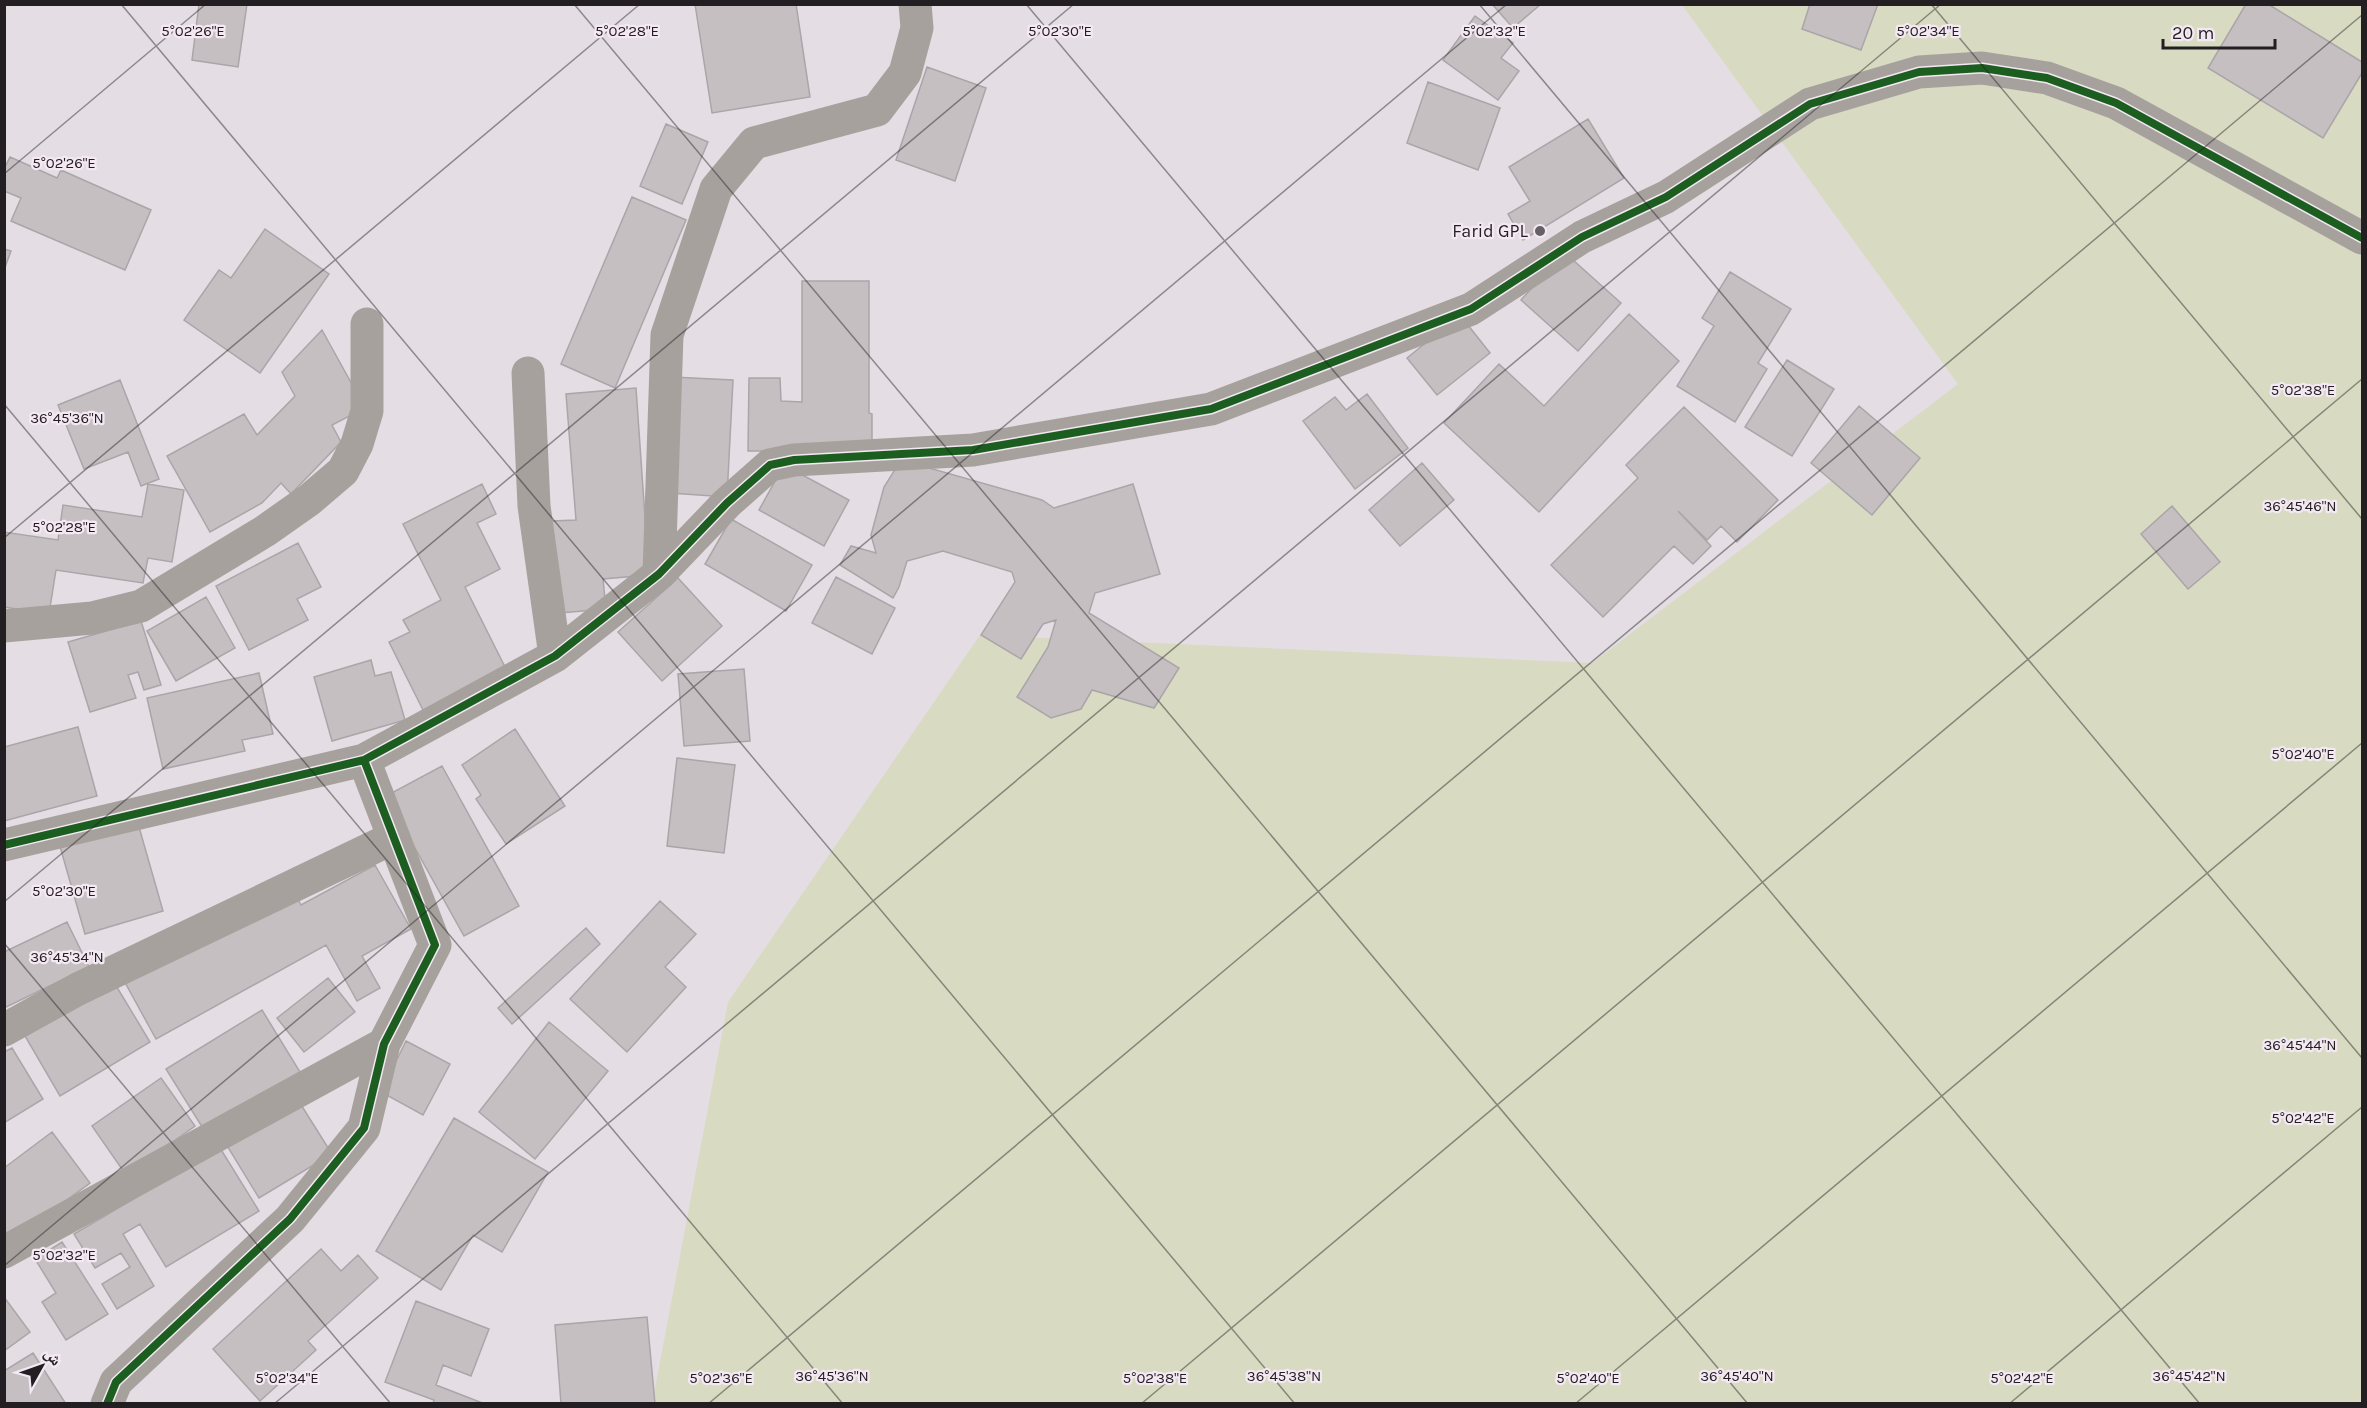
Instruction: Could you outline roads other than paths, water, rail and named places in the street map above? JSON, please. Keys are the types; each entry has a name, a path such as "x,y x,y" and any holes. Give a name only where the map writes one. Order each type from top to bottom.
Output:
{"street":[{"path":"659,574 667,335 716,189 754,143 877,110 905,73 916,28 915,4"},
{"path":"4,845 364,760 555,656 659,574 727,503 770,465 794,460 973,450 1211,409 1471,309 1582,237 1666,196 1810,104 1919,72 1982,68 2046,78 2116,103 2362,238"},
{"path":"4,626 92,618 141,606 265,531 326,486 343,471 357,444 367,411 367,324"},
{"path":"528,373 534,506 555,656"},
{"path":"107,1404 116,1382 290,1219 364,1128 384,1044 435,945 364,760"},
{"path":"4,1030 78,989 393,838"},
{"path":"4,1252 384,1044"}],"place":[{"name":"Farid GPL","path":"1540,231"}]}
